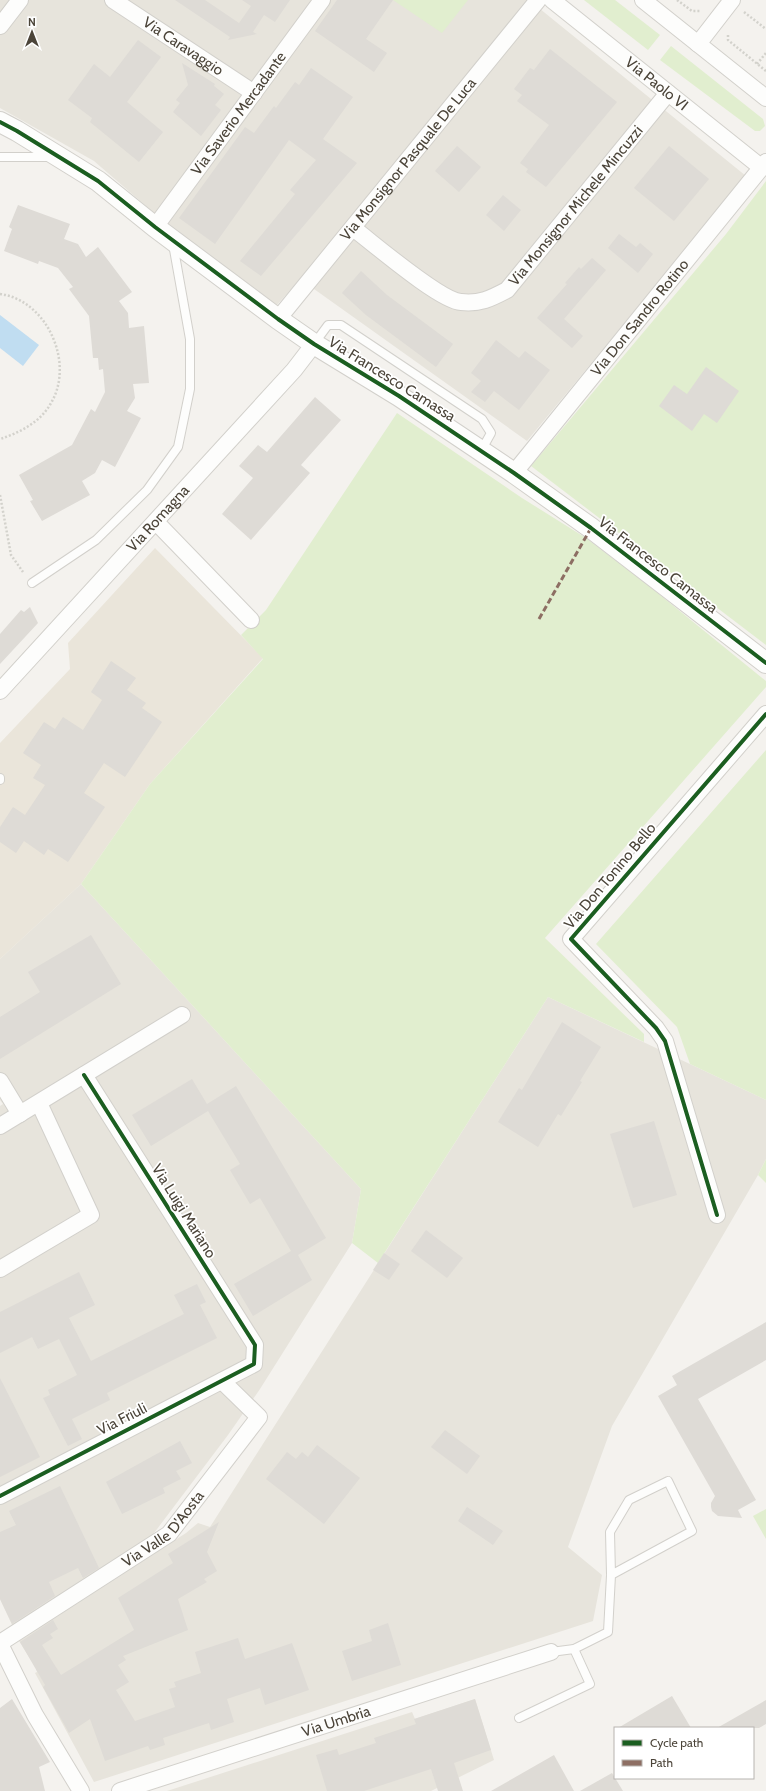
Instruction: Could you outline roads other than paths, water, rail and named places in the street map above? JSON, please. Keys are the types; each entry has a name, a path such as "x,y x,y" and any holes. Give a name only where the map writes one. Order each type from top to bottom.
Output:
{"street":[{"path":"0,26 20,0"},
{"name":"Via Caravaggio","path":"113,0 254,93"},
{"name":"Via Saverio Mercadante","path":"155,226 322,0"},
{"name":"Via Monsignor Pasquale De Luca","path":"278,319 538,0"},
{"name":"Via Paolo VI","path":"552,0 668,93 764,165"},
{"path":"643,0 766,98"},
{"path":"698,44 739,3"},
{"name":"Via Monsignor Michele Mincuzzi","path":"352,228 440,295 459,302 485,301 507,290 668,93"},
{"name":"Via Francesco Camassa","path":"0,122 98,181 278,319 314,344 399,396 514,473 591,528 766,663"},
{"name":"Via Don Sandro Rotino","path":"514,473 764,165"},
{"name":"Via Romagna","path":"0,691 294,370 314,344"},
{"path":"156,522 251,620"},
{"name":"Via Don Tonino Bello","path":"717,1215 665,1041 656,1028 571,939 766,714"},
{"path":"0,1126 182,1015"},
{"name":"Via Luigi Mariano","path":"84,1075 255,1345 254,1364"},
{"path":"0,1081 20,1114"},
{"path":"0,1269 91,1215 39,1103"},
{"name":"Via Friuli","path":"0,1496 254,1364"},
{"name":"Via Valle D'Aosta","path":"0,1644 169,1534 259,1417 222,1381"},
{"path":"0,1644 35,1715 80,1791"},
{"name":"Via Umbria","path":"120,1791 551,1652"}],"lane":[{"path":"0,157 61,158"},
{"path":"32,584 96,540 147,490 178,447 190,389 190,339 172,239"},
{"path":"314,344 328,325 341,325 482,419 491,432 481,451"},
{"path":"551,1652 574,1649 608,1632 611,1575 610,1532 629,1500 668,1481 692,1531 611,1575"},
{"path":"520,1718 590,1684 574,1649"}],"water":[{"path":"0,315 39,345 23,366 0,348"}]}
